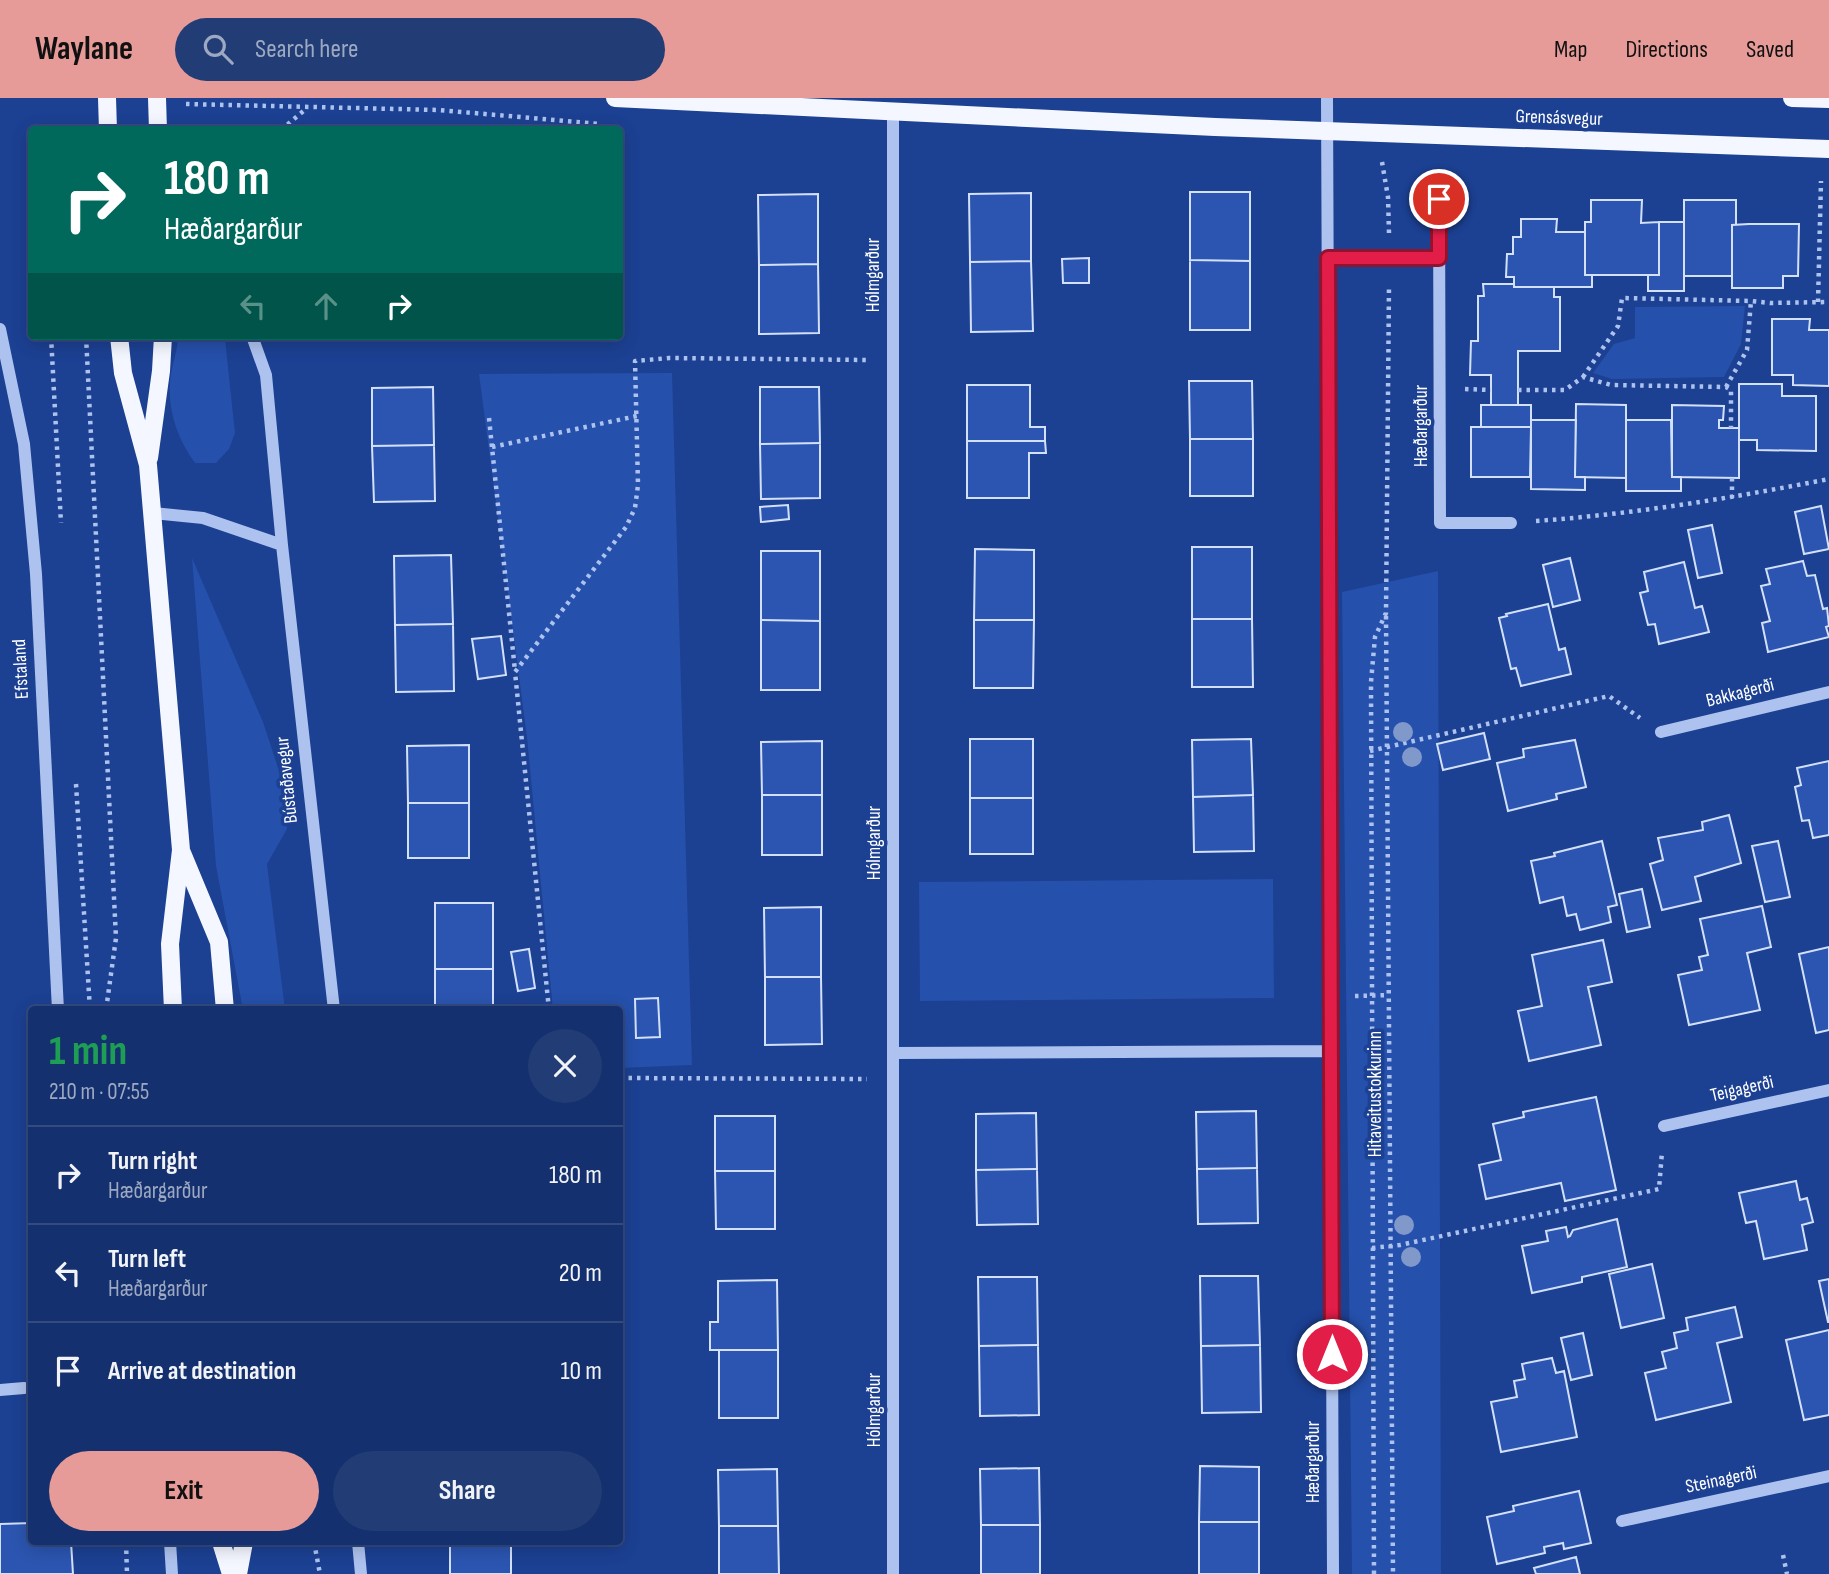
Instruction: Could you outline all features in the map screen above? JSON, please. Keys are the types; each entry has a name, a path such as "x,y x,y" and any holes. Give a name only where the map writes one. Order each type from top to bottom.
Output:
{"main road":[{"path":"107,98 108,126"},
{"path":"157,98 158,126"},
{"name":"Grensásvegur","path":"615,98 1327,131 1829,149"},
{"path":"1792,98 1829,99"},
{"path":"119,340 123,373 148,465 181,850 170,944 173,1006"},
{"path":"148,465 163,340"},
{"path":"181,850 219,942 225,1006"},
{"path":"221,1545 231,1574"},
{"path":"238,1574 243,1545"}],"street":[{"name":"Hæðargarður","path":"1327,98 1333,1574"},
{"name":"Hólmgarður","path":"893,111 893,1574"},
{"name":"Hæðargarður","path":"1439,199 1440,523 1511,523"},
{"path":"1328,258 1439,258"},
{"name":"Efstaland","path":"0,329 24,444 34,561 58,1006"},
{"name":"Bústaðavegur","path":"253,340 266,375 282,545 334,1006"},
{"path":"153,513 203,518 282,545"},
{"name":"Bakkagerði","path":"1661,732 1829,692"},
{"path":"893,1054 1331,1051"},
{"name":"Teigagerði","path":"1664,1126 1829,1090"},
{"path":"0,1390 24,1388"},
{"name":"Steinagerði","path":"1622,1521 1829,1476"},
{"path":"170,1545 172,1574"},
{"path":"358,1545 361,1574"}],"path":[{"path":"229,106 289,108"},
{"path":"286,126 307,108"},
{"path":"1381,160 1388,197 1390,241"},
{"path":"1818,302 1821,181"},
{"name":"Hitaveitustokkurinn","path":"1389,274 1386,613 1393,1574"},
{"path":"1518,390 1564,390 1583,377 1618,326 1622,298 1770,303 1829,302"},
{"path":"1726,387 1747,349 1751,301"},
{"path":"86,340 116,938 107,1006"},
{"path":"515,672 626,527 635,508 638,485 635,361 893,360"},
{"path":"1583,377 1611,385 1726,387 1731,390 1731,428"},
{"path":"492,447 637,416"},
{"path":"489,418 549,1006"},
{"path":"1732,478 1732,498"},
{"path":"1511,523 1591,517 1732,498 1829,479"},
{"path":"1374,1574 1370,751 1375,638 1386,613"},
{"path":"1370,751 1609,696 1661,732"},
{"path":"1355,996 1389,995"},
{"path":"623,1078 893,1080"},
{"path":"1373,1248 1659,1189 1664,1126"},
{"path":"126,1545 127,1574"},
{"path":"315,1545 320,1574"},
{"path":"1783,1555 1787,1574"}],"shaded area":[{"path":"1745,306 1741,344 1724,377 1612,379 1593,373 1614,344 1635,338 1635,307"},
{"path":"178,340 225,340 235,433 229,449 216,463 195,463 174,421 170,386"},
{"path":"672,373 692,1065 623,1068 623,1006 553,1006 527,737 479,374"},
{"path":"192,558 263,722 284,786 287,829 267,864 285,1006 242,1006 216,866"},
{"path":"1438,571 1441,1574 1352,1574 1342,592"},
{"path":"1273,879 1274,998 920,1001 919,882"}],"building":[{"path":"1190,192 1250,192 1250,261 1190,260"},
{"path":"1031,193 1031,261 970,262 969,194"},
{"path":"818,194 818,264 759,265 758,195"},
{"path":"1591,200 1642,200 1641,223 1659,222 1659,275 1585,275 1585,222 1591,222"},
{"path":"1684,200 1736,200 1736,225 1732,225 1732,276 1684,276"},
{"path":"1521,219 1557,219 1556,232 1585,232 1585,275 1592,275 1592,287 1514,287 1514,277 1506,277 1507,254 1513,254 1513,237 1521,237"},
{"path":"1659,222 1684,222 1684,291 1648,291 1648,275 1659,275"},
{"path":"1799,224 1798,276 1783,276 1783,288 1732,288 1732,225"},
{"path":"1089,258 1089,283 1063,283 1062,259"},
{"path":"1190,260 1250,261 1250,330 1190,330"},
{"path":"1031,261 1033,331 971,332 970,262"},
{"path":"818,264 819,333 759,334 759,265"},
{"path":"1483,284 1554,287 1554,297 1560,297 1560,351 1518,351 1518,405 1491,405 1491,375 1470,375 1471,341 1478,341 1478,296 1484,296"},
{"path":"1772,319 1810,319 1809,330 1829,330 1829,386 1793,385 1793,375 1772,375"},
{"path":"1189,381 1252,381 1253,439 1190,439"},
{"path":"1739,384 1782,384 1782,396 1816,396 1816,451 1757,450 1757,440 1739,440"},
{"path":"967,385 1030,385 1030,427 1045,427 1045,441 967,441"},
{"path":"433,387 434,445 372,446 372,388"},
{"path":"760,387 819,387 820,443 760,444"},
{"path":"1576,404 1626,405 1626,478 1575,477"},
{"path":"1481,405 1531,405 1531,427 1481,427"},
{"path":"1672,405 1724,406 1723,420 1719,420 1719,428 1739,428 1739,478 1672,477"},
{"path":"1531,420 1576,420 1575,477 1585,477 1585,490 1531,489"},
{"path":"1626,420 1671,420 1672,477 1681,477 1681,491 1626,491"},
{"path":"1471,427 1531,427 1530,477 1471,477"},
{"path":"1190,439 1253,439 1253,496 1190,496"},
{"path":"967,441 1045,441 1046,453 1029,453 1029,498 967,498"},
{"path":"820,443 820,498 761,499 760,444"},
{"path":"434,445 435,501 374,502 372,446"},
{"path":"788,505 789,519 761,522 760,507"},
{"path":"1821,506 1829,549 1804,554 1795,512"},
{"path":"1712,525 1722,573 1698,578 1688,530"},
{"path":"1192,547 1252,547 1252,619 1192,619"},
{"path":"975,549 1034,550 1034,620 974,620"},
{"path":"761,551 820,551 820,621 761,620"},
{"path":"451,555 453,624 395,625 394,556"},
{"path":"1570,558 1580,600 1553,607 1543,565"},
{"path":"1803,561 1807,576 1815,575 1823,609 1827,608 1829,626 1826,627 1829,637 1768,652 1762,623 1770,621 1761,586 1770,584 1766,569"},
{"path":"1684,562 1695,608 1702,606 1709,632 1659,644 1655,624 1648,625 1640,593 1648,591 1644,572"},
{"path":"1548,604 1559,650 1565,648 1571,674 1521,686 1516,668 1511,669 1499,618"},
{"path":"1192,619 1252,619 1253,687 1192,687"},
{"path":"761,620 820,621 820,690 761,690"},
{"path":"974,620 1034,620 1033,688 974,688"},
{"path":"453,624 454,691 396,692 395,625"},
{"path":"501,636 506,675 478,679 472,639"},
{"path":"1484,733 1490,759 1443,770 1437,744"},
{"path":"970,739 1033,739 1033,798 970,798"},
{"path":"1251,739 1253,795 1193,797 1192,740"},
{"path":"1575,740 1586,787 1556,794 1557,799 1508,811 1497,763 1524,757 1523,749"},
{"path":"822,741 822,795 762,795 761,742"},
{"path":"469,745 469,803 408,803 407,746"},
{"path":"1829,761 1829,835 1813,838 1809,820 1802,821 1795,787 1801,785 1797,768"},
{"path":"762,795 822,795 822,855 762,855"},
{"path":"1253,795 1254,851 1194,852 1193,797"},
{"path":"970,798 1033,798 1033,854 970,854"},
{"path":"408,803 469,803 469,858 408,858"},
{"path":"1729,815 1741,863 1695,877 1701,901 1662,910 1650,864 1663,860 1658,838 1703,830 1702,822"},
{"path":"1602,841 1617,905 1608,907 1611,922 1580,930 1576,914 1567,916 1563,897 1540,903 1531,861"},
{"path":"1778,841 1790,897 1765,902 1752,846"},
{"path":"1642,889 1650,927 1627,932 1619,894"},
{"path":"435,903 493,903 493,969 435,969"},
{"path":"1762,906 1771,947 1747,953 1760,1010 1689,1025 1678,975 1702,970 1699,957 1708,955 1700,919"},
{"path":"821,907 821,977 765,977 764,908"},
{"path":"1603,940 1612,982 1588,987 1601,1045 1529,1061 1518,1011 1542,1006 1532,955"},
{"path":"1829,947 1829,1030 1816,1033 1799,954"},
{"path":"529,949 535,988 518,991 511,952"},
{"path":"435,969 493,969 493,1006 435,1006"},
{"path":"765,977 821,977 822,1044 765,1045"},
{"path":"658,998 660,1037 636,1038 635,999"},
{"path":"1596,1097 1616,1190 1565,1201 1561,1183 1486,1199 1479,1165 1501,1160 1493,1124 1524,1117 1523,1112"},
{"path":"1256,1111 1257,1168 1197,1169 1196,1112"},
{"path":"1036,1113 1037,1169 976,1170 976,1114"},
{"path":"715,1116 775,1116 775,1171 715,1171"},
{"path":"1257,1168 1258,1223 1198,1224 1197,1169"},
{"path":"1037,1169 1038,1224 977,1225 976,1170"},
{"path":"715,1171 775,1171 775,1229 716,1229"},
{"path":"1796,1181 1800,1200 1807,1198 1813,1222 1802,1225 1807,1250 1764,1259 1756,1221 1746,1223 1739,1193"},
{"path":"1617,1219 1627,1267 1582,1277 1582,1282 1532,1293 1522,1246 1548,1241 1546,1231 1566,1227 1568,1237 1573,1230"},
{"path":"1652,1264 1664,1318 1621,1328 1609,1274"},
{"path":"1200,1276 1258,1276 1260,1345 1201,1346"},
{"path":"978,1277 1037,1277 1038,1345 979,1346"},
{"path":"1829,1279 1829,1322 1828,1322 1819,1281"},
{"path":"777,1280 778,1350 710,1350 710,1322 718,1322 718,1281"},
{"path":"1735,1307 1742,1337 1717,1343 1731,1402 1656,1420 1645,1373 1666,1368 1662,1352 1677,1348 1674,1333 1688,1330 1686,1318"},
{"path":"1829,1330 1829,1415 1804,1420 1786,1340"},
{"path":"1583,1333 1592,1375 1571,1380 1561,1338"},
{"path":"1038,1345 1039,1415 980,1416 979,1346"},
{"path":"1260,1345 1261,1412 1202,1413 1201,1346"},
{"path":"719,1350 778,1350 778,1418 719,1418"},
{"path":"1552,1358 1556,1373 1564,1371 1577,1437 1501,1452 1491,1402 1517,1397 1514,1381 1525,1379 1522,1364"},
{"path":"1200,1466 1259,1467 1259,1522 1199,1522"},
{"path":"1039,1468 1040,1525 981,1525 980,1469"},
{"path":"777,1469 778,1526 719,1526 718,1470"},
{"path":"1579,1491 1591,1543 1564,1549 1563,1543 1544,1547 1545,1553 1497,1564 1487,1517 1514,1511 1513,1506"},
{"path":"1199,1522 1259,1522 1259,1574 1199,1574"},
{"path":"28,1523 28,1545 71,1545 73,1574 0,1574 0,1524"},
{"path":"981,1525 1040,1525 1040,1574 981,1574"},
{"path":"719,1526 778,1526 779,1574 719,1574"},
{"path":"450,1545 511,1545 511,1574 450,1574"},
{"path":"1576,1557 1580,1574 1536,1574 1534,1568"}],"route":[{"path":"1332,1354 1328,258 1439,258 1439,199"}]}
